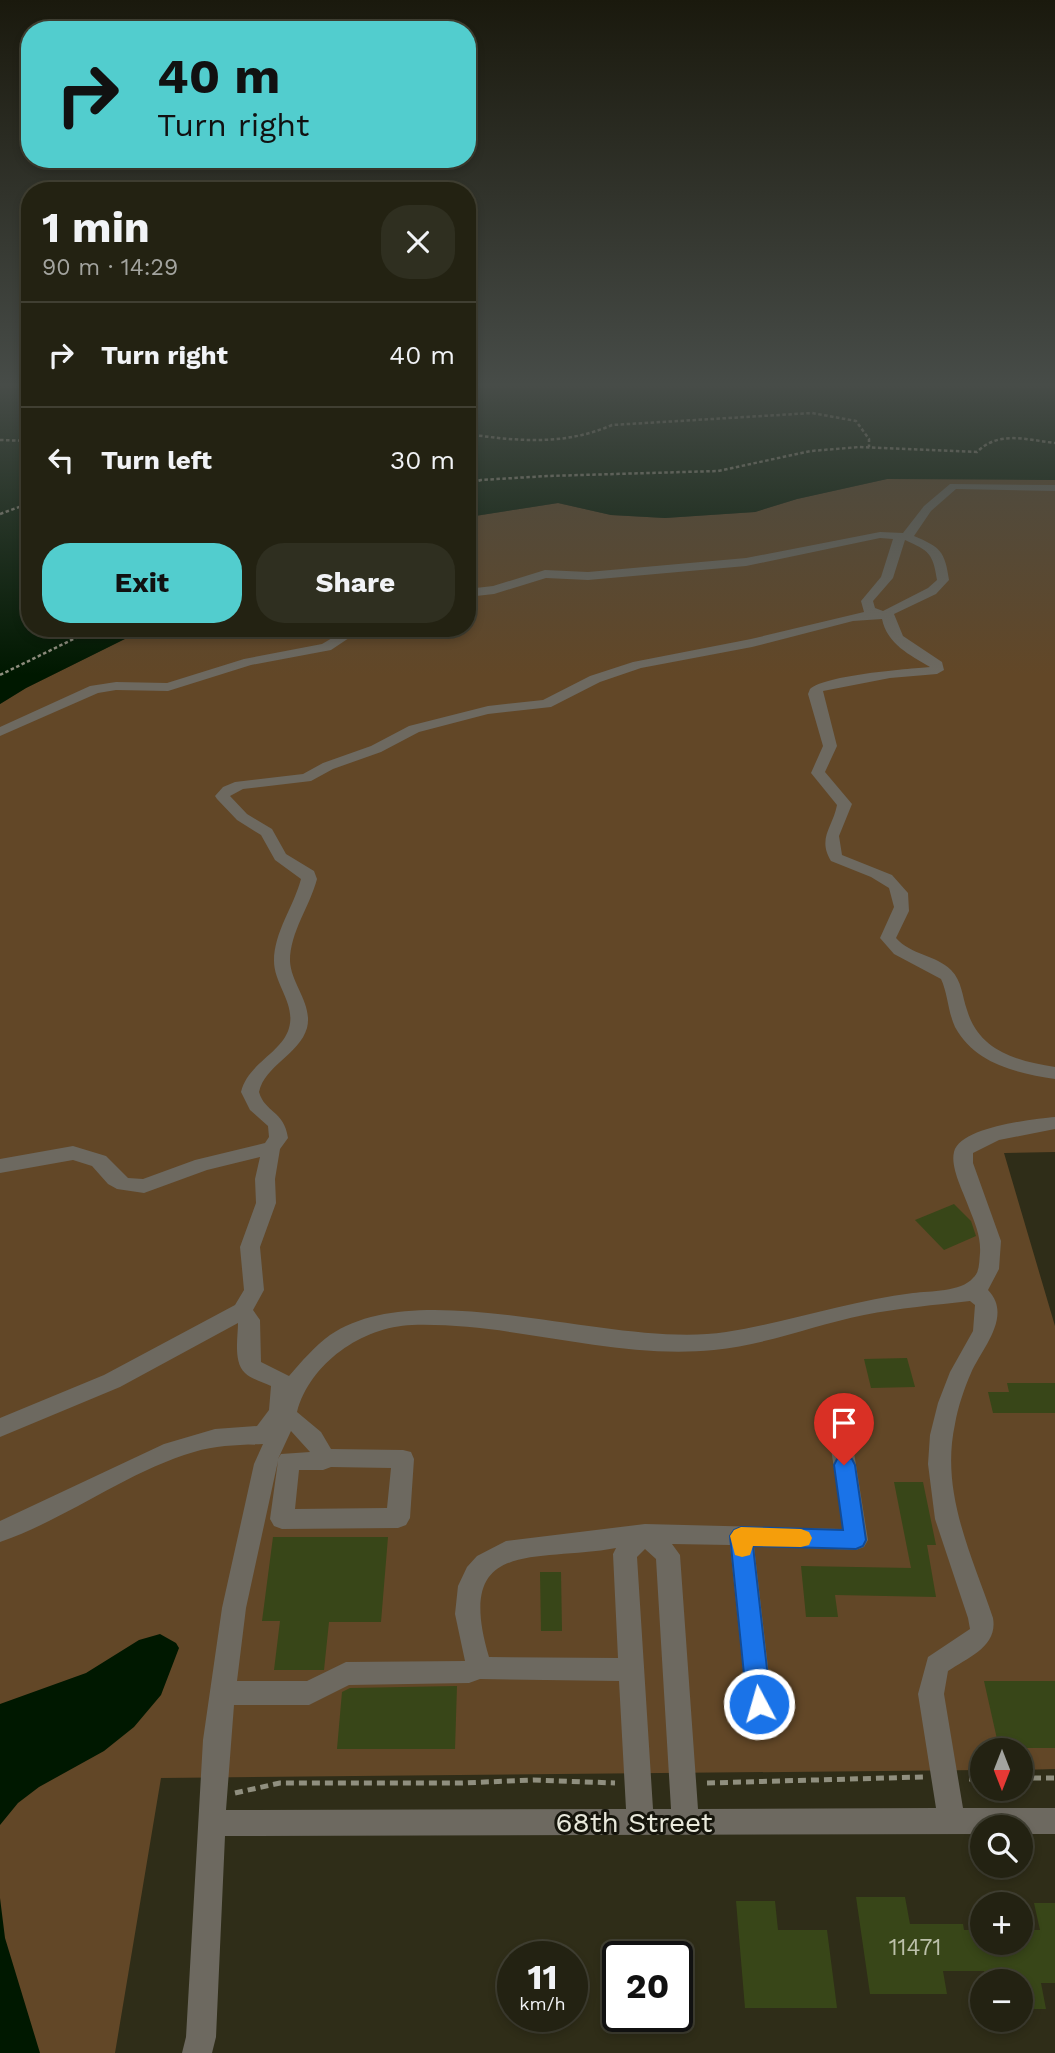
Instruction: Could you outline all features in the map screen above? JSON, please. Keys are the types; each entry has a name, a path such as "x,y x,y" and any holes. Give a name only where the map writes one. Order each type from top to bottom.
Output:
{"street":[{"path":"1055,488 954,486 947,489 904,537 887,578 869,596 869,610 882,615 891,631 908,650 937,665 937,670 890,674 817,689 815,694 830,746 818,773 845,804 844,813 831,834 832,851 836,858 892,882 899,890 903,900 888,938 901,952 939,968 950,978 962,1027 969,1038 996,1057 1016,1065 1055,1073"},
{"path":"0,1428 112,1381 242,1311 254,1290 250,1247 266,1203 265,1179 271,1147 279,1138 278,1124 253,1102 250,1093 253,1083 291,1040 298,1027 295,995 282,960 309,879 308,874 280,856 267,832 225,802 222,796 228,790 256,782 306,778 328,766 376,749 414,729 488,710 546,704 595,679 638,665 752,643 853,617 882,615 902,602 933,592 943,580 942,564 936,552 924,543 904,537 866,536 822,549 746,562 588,576 545,574 494,590 476,592"},
{"path":"0,732 95,689 176,685 249,662 326,647 343,637"},
{"path":"283,1407 295,1376 345,1334 401,1315 481,1318 655,1339 711,1340 772,1329 859,1305 939,1296 981,1285 989,1269 991,1241 963,1163 963,1153 967,1146 988,1137 1055,1123"},
{"path":"0,1166 73,1153 99,1161 115,1179 124,1184 144,1186 202,1165 271,1147"},
{"path":"197,2053 201,2037 222,1693 234,1608 265,1464 267,1441 292,1389 316,1359 339,1340 362,1329 410,1317 477,1320 638,1342 713,1342 775,1332 864,1307 970,1293 982,1296 988,1307 982,1339 965,1364 948,1408 940,1445 939,1490 971,1595 984,1624 981,1635 937,1665 931,1694 952,1821"},
{"path":"242,1311 249,1320 248,1355 252,1367 281,1381 283,1407 315,1438 323,1458"},
{"path":"480,1668 470,1632 467,1607 471,1582 486,1562 502,1554 541,1546 645,1534 856,1540 837,1415"},
{"path":"0,1532 57,1507 152,1457 179,1446 223,1436 267,1441"},
{"path":"323,1458 403,1459 398,1518 282,1519 289,1461 323,1461 323,1458"},
{"path":"640,1822 625,1554 645,1534"},
{"path":"645,1534 668,1555 685,1822"},
{"path":"741,1536 762,1727"},
{"path":"222,1693 309,1692 346,1674 469,1672 480,1668 631,1670"},
{"name":"68th Street","path":"213,1810 640,1822 1055,1821"}],"path":[{"path":"0,514 21,506"},
{"path":"0,676 78,637"},
{"path":"1033,1778 1055,1778"},
{"path":"683,1784 970,1779"},
{"path":"213,1810 280,1783 462,1783 533,1780 637,1784"}],"shaded area":[{"path":"0,484 21,484 21,637 129,637 26,688 0,704"},
{"path":"476,484 865,484 797,499 755,512 665,518 611,515 558,503 476,516"},
{"path":"865,484 1055,484 1055,1152 1004,1153 1055,1326 1055,1769 1033,1770 1033,1738 970,1738 970,1770 161,1778 115,2053 0,2053 0,704 26,688 129,637 476,637 476,516 558,503 611,515 665,518 755,512 797,499"},
{"path":"160,1634 176,1643 179,1648 161,1695 134,1727 104,1751 39,1787 18,1803 0,1825 0,1704 86,1673 139,1640"},
{"path":"0,1898 5,1938 40,2053 0,2053"}],"building":[{"path":"954,1204 971,1221 976,1236 944,1250 915,1220"},
{"path":"907,1358 915,1387 871,1388 864,1359"},
{"path":"1007,1383 1055,1383 1055,1413 993,1413 988,1392 1009,1392"},
{"path":"894,1482 923,1482 936,1545 927,1545 936,1597 835,1595 838,1617 806,1617 801,1566 911,1568"},
{"path":"273,1537 388,1537 381,1622 329,1622 324,1670 274,1670 280,1621 262,1621"},
{"path":"540,1572 561,1572 562,1631 541,1631"},
{"path":"984,1681 1055,1681 1055,1748 1033,1748 1033,1738 997,1738"},
{"path":"457,1686 455,1749 337,1749 342,1692 350,1688"},
{"path":"856,1897 905,1897 910,1924 963,1924 964,1930 970,1930 970,1955 1033,1955 1033,1930 1040,1930 1034,1903 1055,1903 1055,1983 1041,1983 1046,2009 1033,2009 1033,1969 943,1971 947,1994 870,1994"},
{"path":"736,1901 775,1901 778,1930 827,1930 837,2008 745,2008"}],"slow traffic":[{"path":"742,1548 741,1536 801,1538"}],"route":[{"path":"759,1704 741,1536 856,1540 844,1465"}]}
